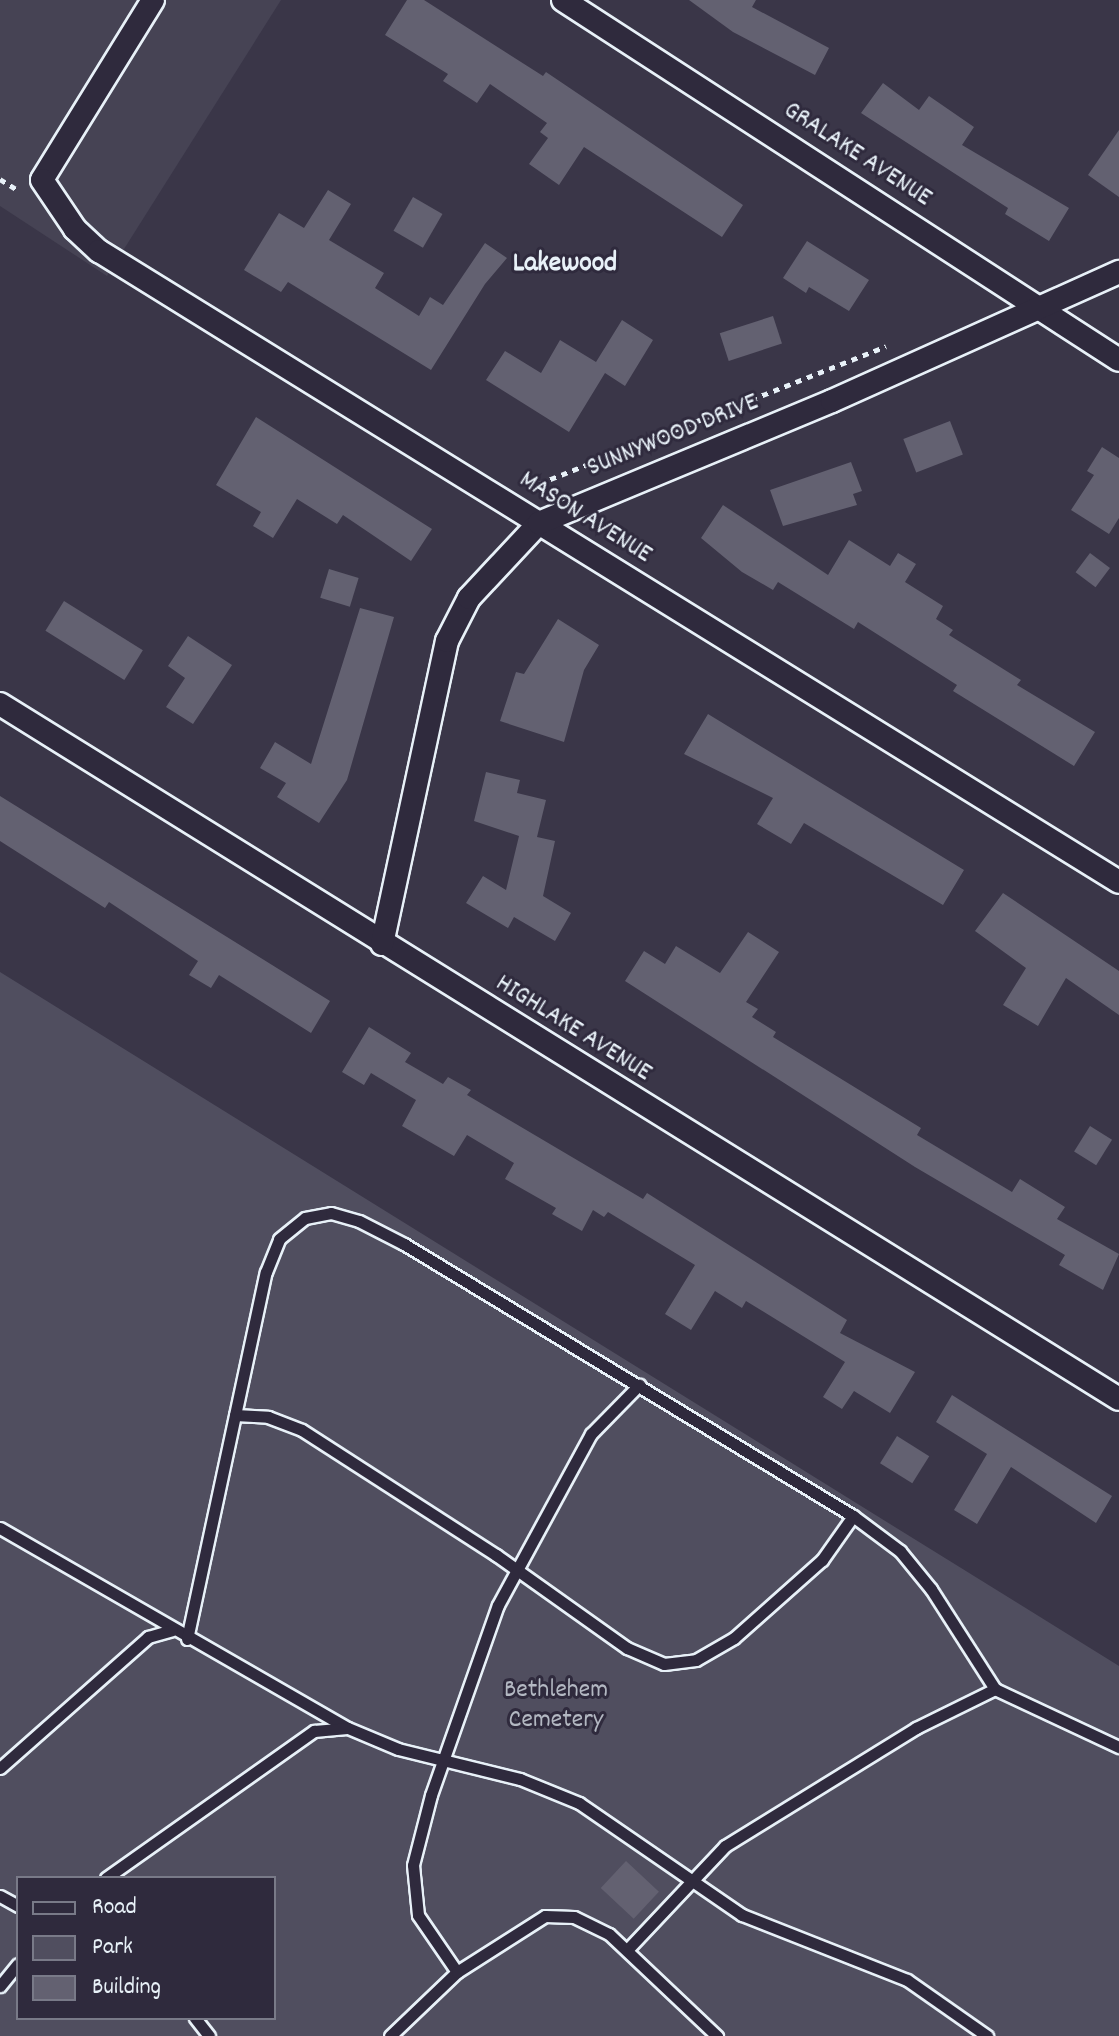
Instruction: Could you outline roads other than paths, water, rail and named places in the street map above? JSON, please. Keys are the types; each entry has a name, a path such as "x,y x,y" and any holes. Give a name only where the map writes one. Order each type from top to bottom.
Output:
{"street":[{"name":"MASON AVENUE","path":"153,0 42,180 75,229 99,251 1119,882"},
{"name":"GRALAKE AVENUE","path":"563,0 1119,360"},
{"name":"SUNNYWOOD DRIVE","path":"382,944 447,641 469,598 539,523 1043,310 1119,272"},
{"name":"HIGHLAKE AVENUE","path":"0,704 1119,1399"}],"lane":[{"path":"187,1639 266,1272 279,1239 305,1218 331,1213 359,1221 404,1244 853,1516 900,1551 973,1649 995,1689 1119,1747"},
{"path":"457,1972 418,1915 413,1865 443,1760 498,1605 591,1434 639,1385"},
{"path":"235,1415 268,1417 302,1430 517,1569 627,1648 664,1664 696,1660 734,1638 822,1560 853,1516"},
{"path":"0,1528 187,1639 348,1728 443,1760 520,1779 579,1803 742,1915 907,1980 987,2036"},
{"path":"0,1768 148,1637 172,1630"},
{"path":"627,1950 725,1846 813,1789 995,1689"},
{"path":"109,1876 314,1731 348,1728"},
{"path":"390,2036 457,1972 545,1916 574,1917 627,1950 717,2036"},
{"path":"0,1986 16,1966"},
{"path":"197,2020 209,2036"}],"district":[{"name":"Lakewood","path":"565,265"}],"park label":[{"name":"Bethlehem Cemetery","path":"556,1706"}]}
